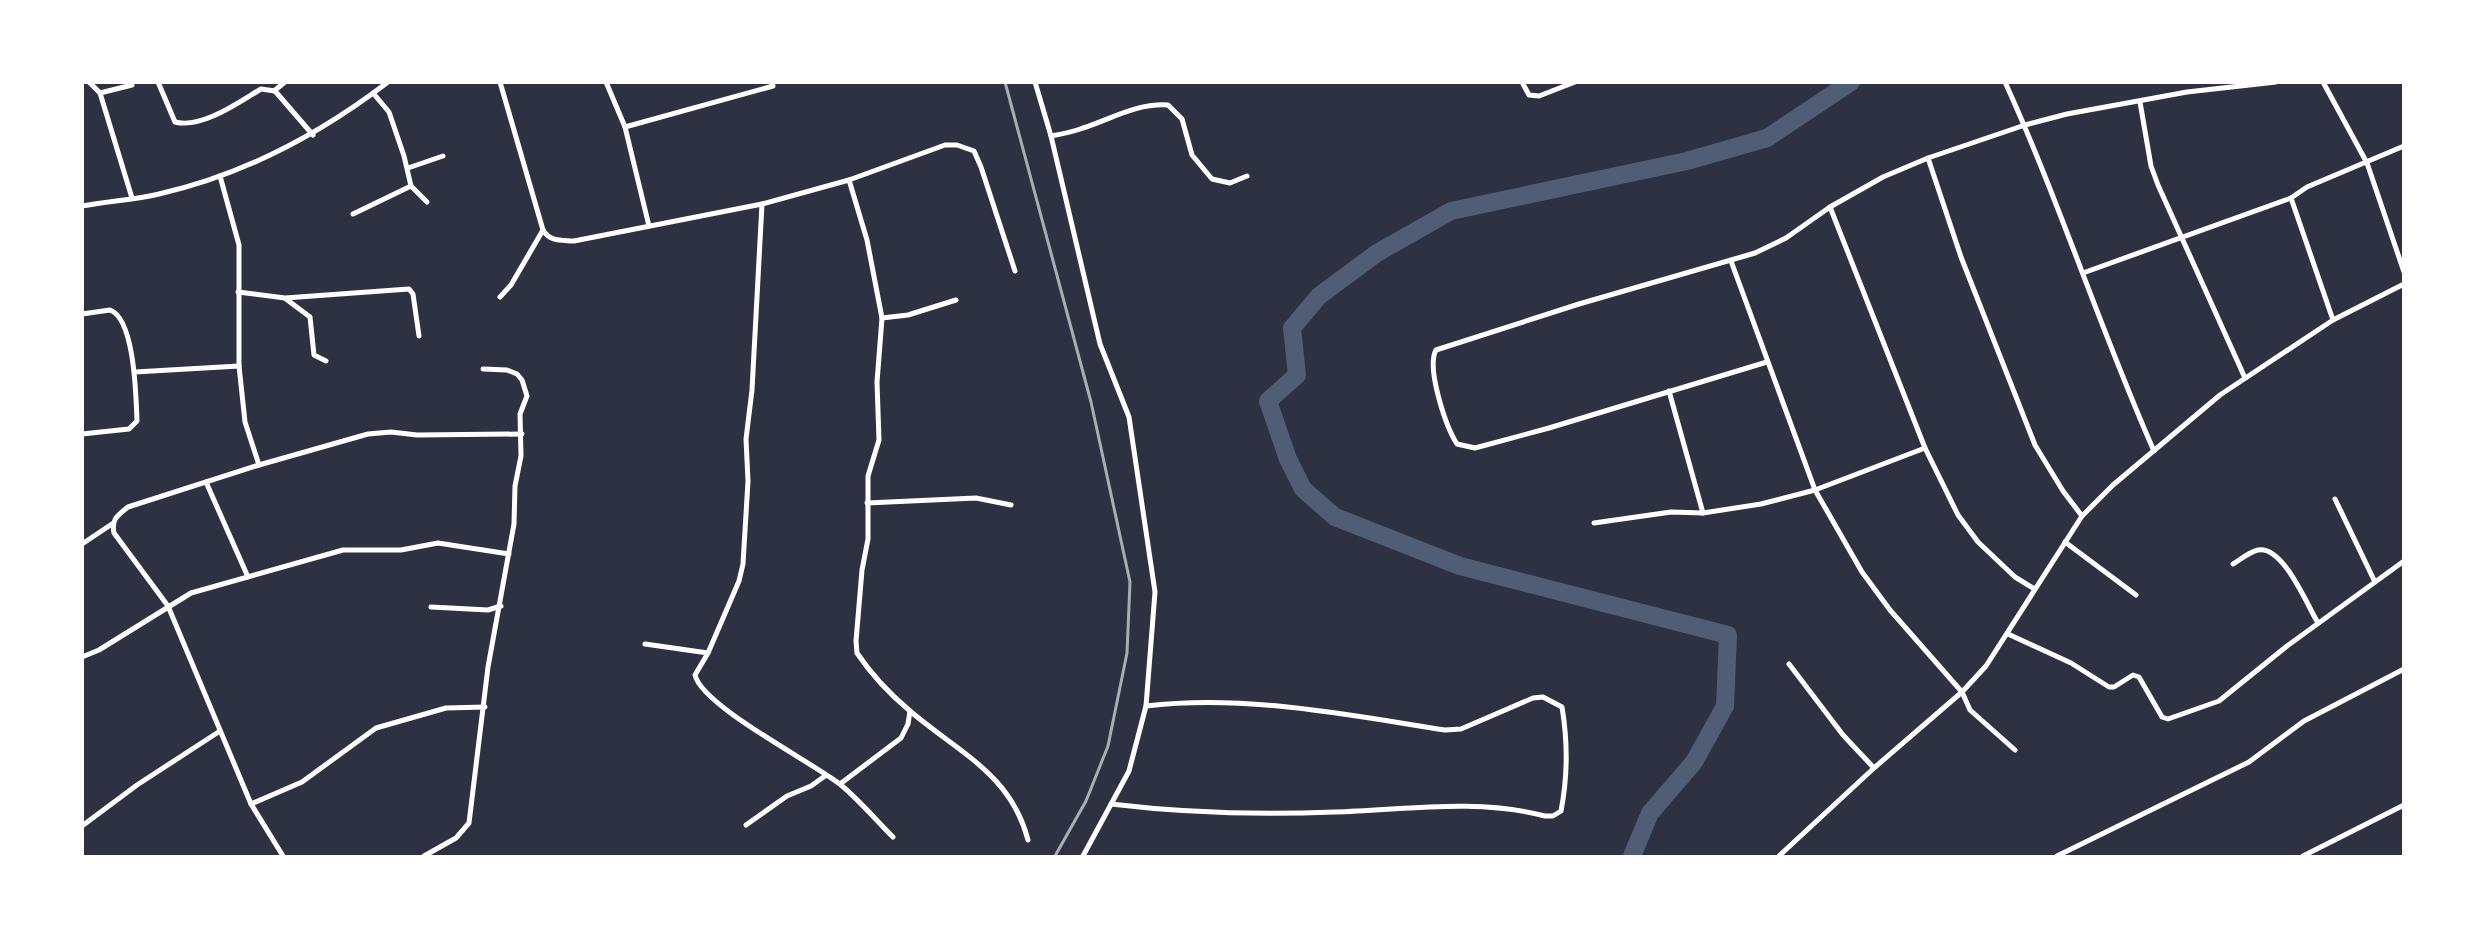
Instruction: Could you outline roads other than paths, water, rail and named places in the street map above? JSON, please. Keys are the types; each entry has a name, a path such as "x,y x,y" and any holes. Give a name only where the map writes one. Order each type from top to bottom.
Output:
{"street":[{"path":"89,82 100,93 132,198"},
{"path":"158,82 175,122 181,124 202,119 228,108 261,89 274,91 313,135"},
{"path":"274,91 285,82"},
{"path":"82,206 159,194 219,176 313,135 387,82"},
{"path":"500,82 547,237 574,241 762,204 849,180 945,145 957,145 974,151 1015,271"},
{"path":"606,82 625,127 649,225"},
{"path":"625,127 772,86 772,82"},
{"path":"1035,82 1051,136 1100,344 1129,417 1140,478 1155,592 1146,706 1129,771 1083,856"},
{"path":"1522,82 1529,95 1539,96 1575,82"},
{"path":"2005,82 2025,125 2111,349 2154,450"},
{"path":"1767,362 1550,428 1475,448 1457,444 1452,437 1439,399 1432,360 1436,350 1579,304 1731,261 1786,238 1830,207 1883,177 1928,158 2025,125 2067,114 2187,92 2276,82"},
{"path":"2323,82 2367,163 2403,272"},
{"path":"100,93 132,85"},
{"path":"373,93 389,112 408,168 411,186 427,202"},
{"path":"2140,102 2151,166 2245,378"},
{"path":"1051,136 1083,129 1143,107 1168,105 1182,119 1192,155 1207,175 1212,179 1230,183 1246,177"},
{"path":"2083,273 2291,198 2307,187 2403,146"},
{"path":"408,168 443,156"},
{"path":"1928,158 1961,257 2035,445 2063,491 2082,516"},
{"path":"219,176 239,245 239,366 244,422 259,465"},
{"path":"849,180 867,240 882,318 877,382 879,440 868,476 868,539 862,570 857,654 910,711 981,765 1000,784 1022,816 1028,840"},
{"path":"353,214 411,186"},
{"path":"2291,198 2333,320"},
{"path":"762,204 752,390 746,439 748,481 743,564 739,581 708,653 695,675 700,687 825,776 840,784 893,837"},
{"path":"1830,207 1925,448 1958,515 1978,542 2015,577 2033,588"},
{"path":"500,297 511,285 543,230"},
{"path":"1731,261 1815,490 1862,572 1890,610 1962,692 1970,710 2015,750"},
{"path":"1779,856 1874,768 1962,692 1986,666 2008,634 2033,588 2082,516 2113,485 2220,394 2333,320 2403,284"},
{"path":"238,292 285,298 409,289 413,294 419,336"},
{"path":"285,298 309,317 314,356 326,361"},
{"path":"882,318 908,315 956,300"},
{"path":"82,314 110,310 116,312 121,318 135,372 137,422 134,427 82,434"},
{"path":"135,372 239,366"},
{"path":"424,856 456,838 469,823 485,708 488,667 501,606 508,554 522,434 520,414 527,396 522,380 517,374 507,370 483,369"},
{"path":"1669,391 1703,513"},
{"path":"82,544 112,524 116,517 128,507 259,465 368,434 391,432 417,435 522,434"},
{"path":"1594,523 1671,512 1703,513 1761,504 1815,490 1925,448"},
{"path":"206,482 248,577"},
{"path":"867,503 976,498 1011,505"},
{"path":"2335,499 2374,580"},
{"path":"112,524 114,533 168,606 251,804 283,856"},
{"path":"2065,542 2136,595"},
{"path":"82,657 99,650 191,593 343,550 400,550 438,543 508,554"},
{"path":"2233,564 2257,550 2269,550 2281,559 2318,623"},
{"path":"2008,634 2071,663 2109,687 2114,687 2133,675 2139,677 2164,719 2219,701 2374,580 2403,561"},
{"path":"431,608 488,610 501,606"},
{"path":"645,644 708,653"},
{"path":"1789,664 1843,735 1874,768"},
{"path":"2057,856 2066,855 2249,762 2279,737 2304,721 2403,669"},
{"path":"1111,804 1165,810 1274,814 1487,806 1545,816 1553,816 1561,811 1566,788 1568,739 1562,707 1543,697 1533,698 1461,729 1445,730 1278,707 1181,702 1146,706"},
{"path":"251,804 302,782 376,728 446,708 485,708"},
{"path":"840,784 901,738 908,724 910,711"},
{"path":"82,826 137,785 220,731"},
{"path":"746,825 787,796 811,786 825,776"},
{"path":"2303,856 2403,805"}],"waterway":[{"path":"1632,856 1650,813 1694,762 1725,706 1728,635 1460,566 1335,517 1303,489 1288,459 1268,401 1297,375 1292,328 1319,296 1377,253 1451,211 1687,161 1767,138 1851,82"}],"railway":[{"path":"1005,82 1091,402 1130,582 1127,653 1108,746 1086,801 1055,856"}]}
